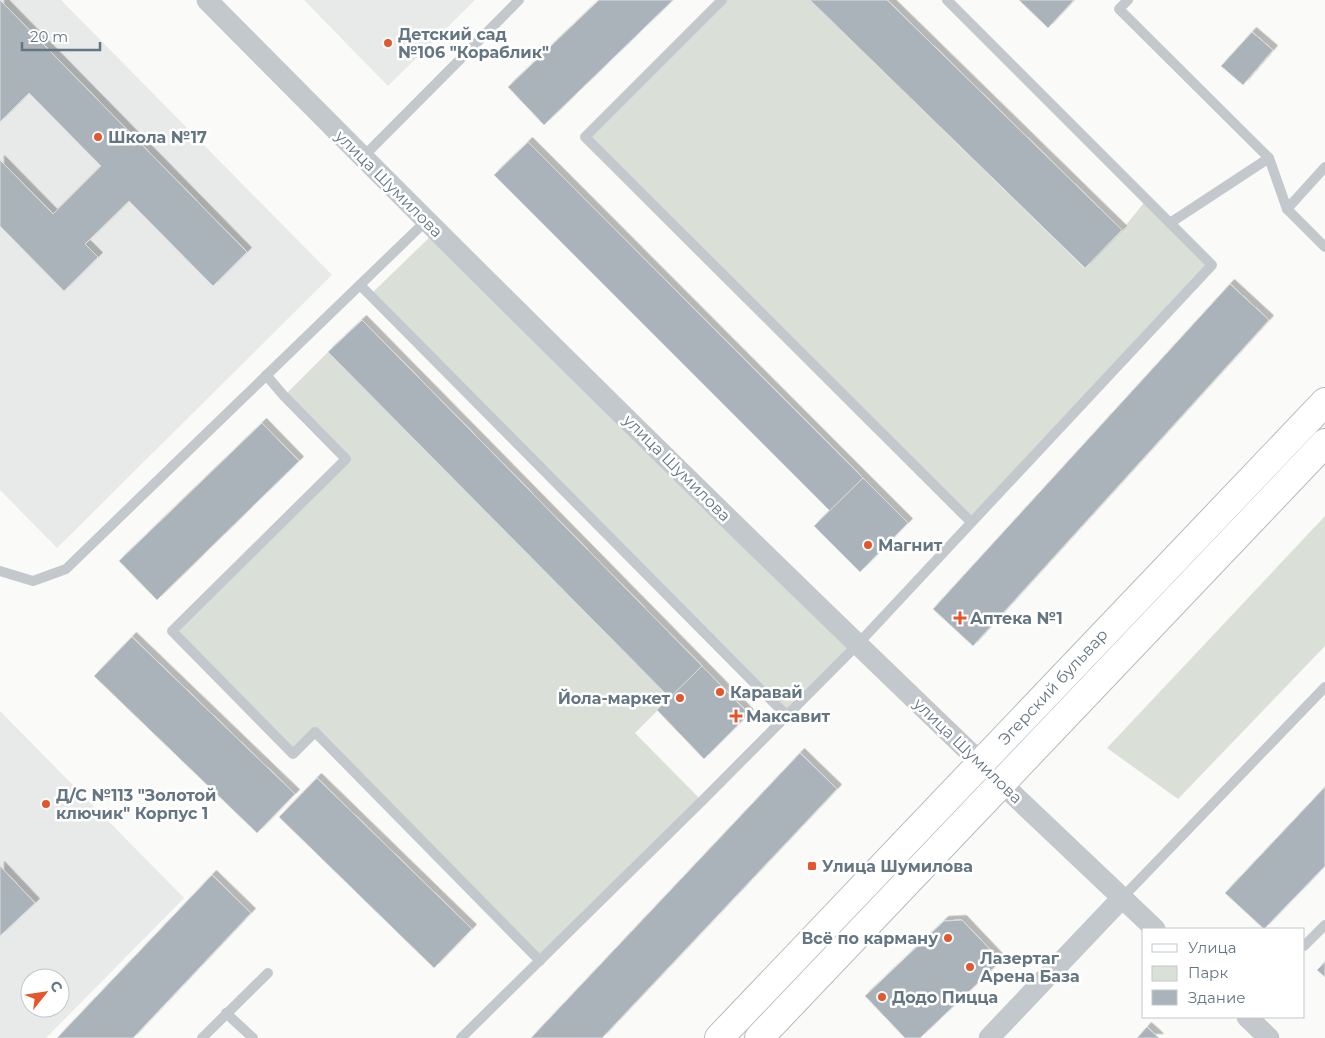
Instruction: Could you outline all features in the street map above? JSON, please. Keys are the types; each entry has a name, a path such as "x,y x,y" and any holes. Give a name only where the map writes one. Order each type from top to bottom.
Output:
{"main road":[{"name":"Эгерский бульвар","path":"719,1038 1325,402"},
{"name":"Эгерский бульвар","path":"759,1038 1325,442"},
{"name":"улица Шумилова","path":"982,764 1002,783"}],"street":[{"name":"улица Шумилова","path":"210,1 426,221 857,645 982,764"},
{"name":"улица Шумилова","path":"1002,783 1154,928"},
{"path":"989,1038 1122,898"},
{"path":"1248,1018 1269,1038"}],"lane":[{"path":"362,156 518,0"},
{"path":"722,0 585,137 971,522"},
{"path":"1128,0 1119,9 1269,158 1287,209 1325,247"},
{"path":"461,1038 702,801 857,645 1212,265 952,2"},
{"path":"1170,223 1269,158"},
{"path":"1287,209 1325,167"},
{"path":"0,571 33,581 66,570 426,221"},
{"path":"360,285 786,715"},
{"path":"266,375 346,459 172,631 293,754 315,732 540,961"},
{"path":"1122,898 1325,686"},
{"path":"1305,945 1325,925"},
{"path":"202,1038 268,973"},
{"path":"226,1014 253,1038"}],"shaded area":[{"name":"Школа №17","path":"0,0 61,0 332,275 57,548 0,490"},
{"name":"Детский сад №106 \"Кораблик\"","path":"304,0 475,0 388,86"},
{"name":"Д/С №113 \"Золотой ключик\" Корпус 1","path":"0,711 184,898 70,1014 70,968 20,968 20,1018 66,1018 46,1038 0,1038"}],"green space":[{"path":"720,0 810,0 1084,268 1122,230 1147,199 1212,265 971,522 585,137"},
{"path":"436,231 857,645 786,715 370,295"},
{"path":"328,352 670,698 635,733 702,801 540,961 315,732 293,754 172,631 346,459 284,396"},
{"path":"1325,516 1325,646 1178,799 1107,748"}],"building":[{"path":"0,0 247,252 213,286 129,201 85,244 98,257 64,291 0,226 0,160 53,214 101,166 29,93 0,122"},
{"path":"599,0 673,0 544,125 508,87"},
{"path":"810,0 887,0 1122,230 1085,268"},
{"path":"1019,0 1074,0 1048,28"},
{"path":"1252,32 1273,50 1243,85 1221,66"},
{"path":"528,142 863,478 830,511 494,175"},
{"path":"1230,284 1269,320 973,646 933,609"},
{"path":"362,320 702,666 670,698 328,352"},
{"path":"262,423 299,461 157,600 119,561"},
{"path":"863,478 908,523 860,572 814,526"},
{"path":"132,637 295,794 257,833 94,676"},
{"path":"702,666 749,714 704,759 657,710"},
{"path":"800,753 837,789 602,1038 531,1038"},
{"path":"317,778 472,929 434,968 279,817"},
{"path":"1325,787 1325,866 1265,928 1225,893"},
{"path":"0,866 35,903 0,936"},
{"path":"212,875 251,913 133,1038 57,1038"},
{"path":"962,920 1001,961 920,1038 905,1038 865,996 944,921"},
{"path":"1325,962 1325,977 1317,970"},
{"path":"1147,1027 1159,1038 1137,1038"}],"place":[{"name":"Детский сад №106 \"Кораблик\"","path":"388,43"},
{"name":"Школа №17","path":"98,137"},
{"name":"Магнит","path":"868,545"},
{"name":"Аптека №1","path":"960,618"},
{"name":"Каравай","path":"720,692"},
{"name":"Йола-маркет","path":"680,698"},
{"name":"Максавит","path":"736,716"},
{"name":"Д/С №113 \"Золотой ключик\" Корпус 1","path":"46,804"},
{"name":"Улица Шумилова","path":"812,866"},
{"name":"Всё по карману","path":"948,938"},
{"name":"Лазертаг Арена База","path":"970,967"},
{"name":"Додо Пицца","path":"882,997"}]}
